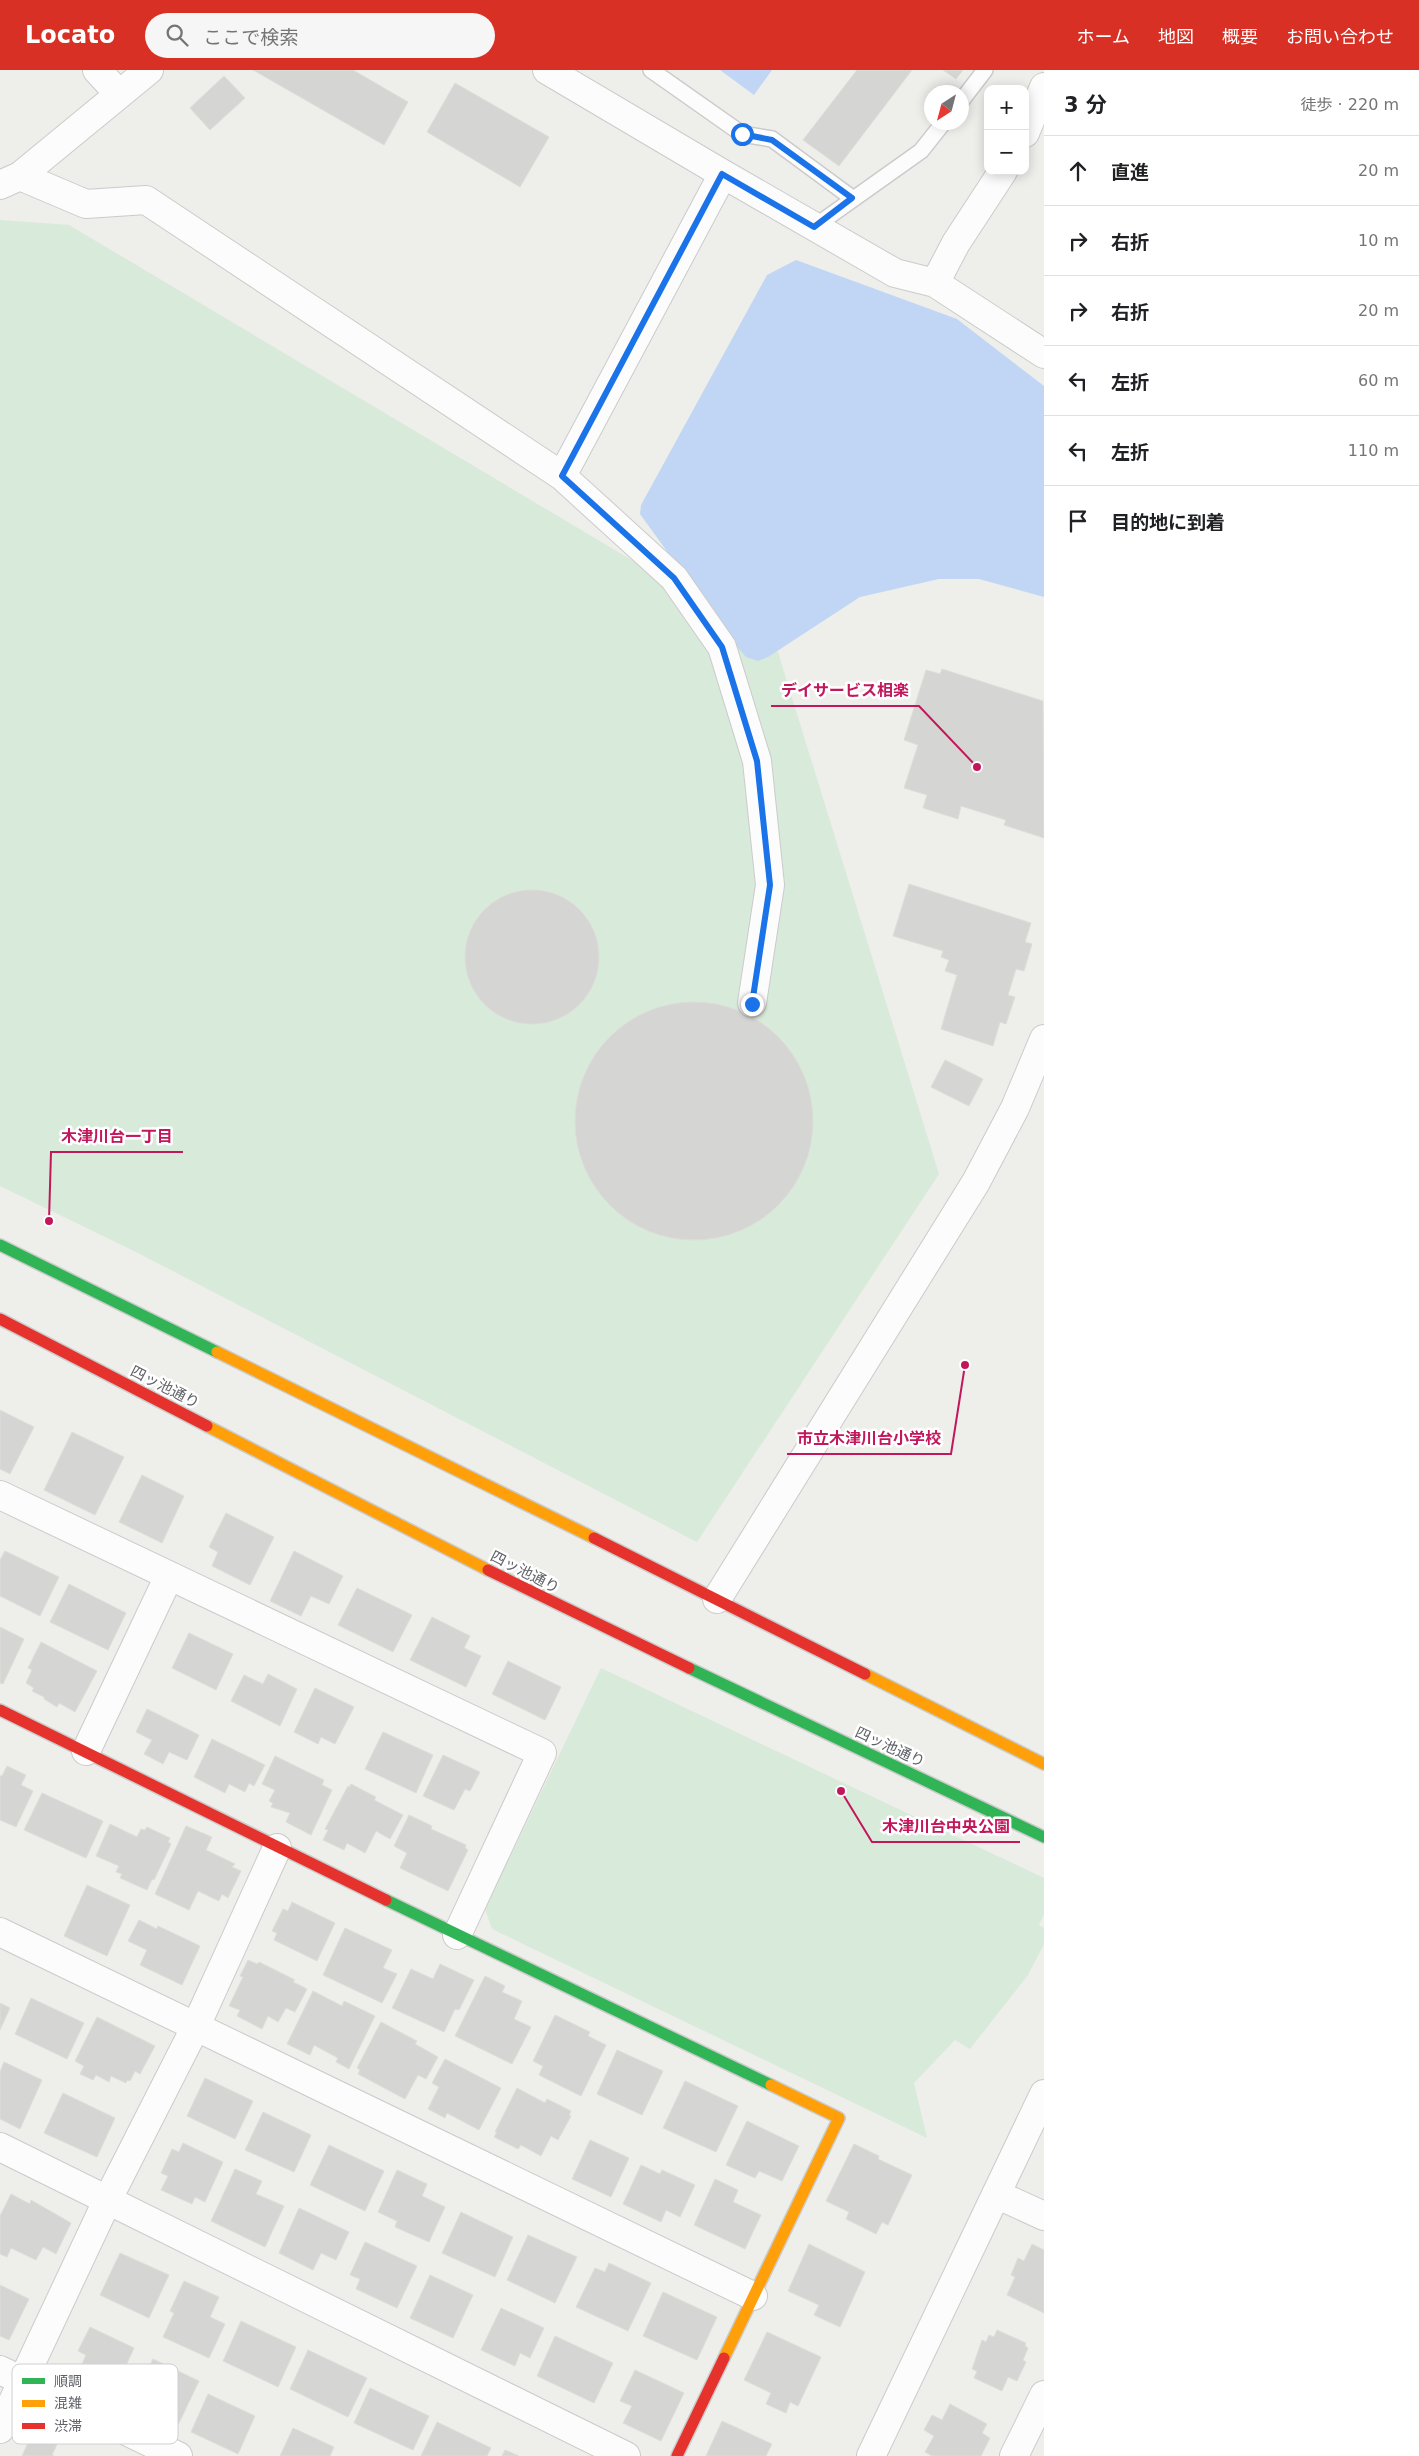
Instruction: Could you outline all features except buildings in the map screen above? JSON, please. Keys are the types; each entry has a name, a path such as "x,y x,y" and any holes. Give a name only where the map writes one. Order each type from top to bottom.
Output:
{"main road":[{"path":"0,1245 717,1599 1044,1764"},
{"name":"四ッ池通り","path":"0,1319 534,1594 1044,1837"},
{"path":"0,1710 86,1751 277,1848 839,2118 677,2456"}],"street":[{"path":"96,70 118,94"},
{"path":"10,180 149,70"},
{"path":"547,70 722,174 896,273 935,283 1044,354"},
{"path":"1026,130 1044,87"},
{"path":"562,476 722,174"},
{"path":"935,283 956,243 1000,175"},
{"path":"10,180 86,204 146,200 562,476 674,578 722,647 757,761 770,885 752,1004"},
{"path":"717,1599 976,1182 1015,1108 1044,1039"},
{"path":"0,1495 542,1753 457,1935"},
{"path":"86,1751 169,1576"},
{"path":"18,2364 108,2199 196,2026 277,1848"},
{"path":"0,1932 753,2296"},
{"path":"871,2456 1044,2094"},
{"path":"0,2147 626,2456"},
{"path":"996,2194 1044,2216"},
{"path":"0,2429 11,2376"},
{"path":"1014,2456 1037,2426 1044,2395"},
{"path":"153,2444 178,2456"}],"lane":[{"path":"651,70 742,134 772,140 852,198"},
{"path":"969,91 985,70"},
{"path":"814,227 852,198 921,151 938,130"}],"green space":[{"path":"0,220 69,225 776,646 939,1174 697,1542 134,1251 0,1186"},
{"path":"601,1668 1044,1878 1044,1914 1039,1925 1044,1928 1044,1944 1028,1975 970,2049 955,2040 914,2083 927,2138 492,1929 485,1909"}],"water":[{"path":"720,70 772,70 754,95"},
{"path":"796,260 957,319 1044,386 1044,597 979,579 939,579 860,597 768,657 758,661 746,657 729,637 640,514 641,505 767,275"}],"traffic: fast":[{"path":"0,1245 217,1352"},
{"path":"689,1668 1044,1837"},
{"path":"386,1900 771,2085"}],"traffic: slow":[{"path":"217,1352 594,1538"},
{"path":"207,1426 488,1570"},
{"path":"865,1674 1044,1764"},
{"path":"724,2358 839,2118 771,2085"}],"traffic: jam":[{"path":"0,1319 207,1426"},
{"path":"594,1538 865,1674"},
{"path":"488,1570 689,1668"},
{"path":"0,1710 386,1900"},
{"path":"677,2456 724,2358"}],"place":[{"name":"デイサービス相楽","path":"977,767"},
{"name":"木津川台一丁目","path":"49,1221"},
{"name":"市立木津川台小学校","path":"965,1365"},
{"name":"木津川台中央公園","path":"841,1791"}],"route":[{"path":"742,134 772,140 852,198 814,227 722,174 562,476 674,578 722,647 757,761 770,885 752,1004"}]}
